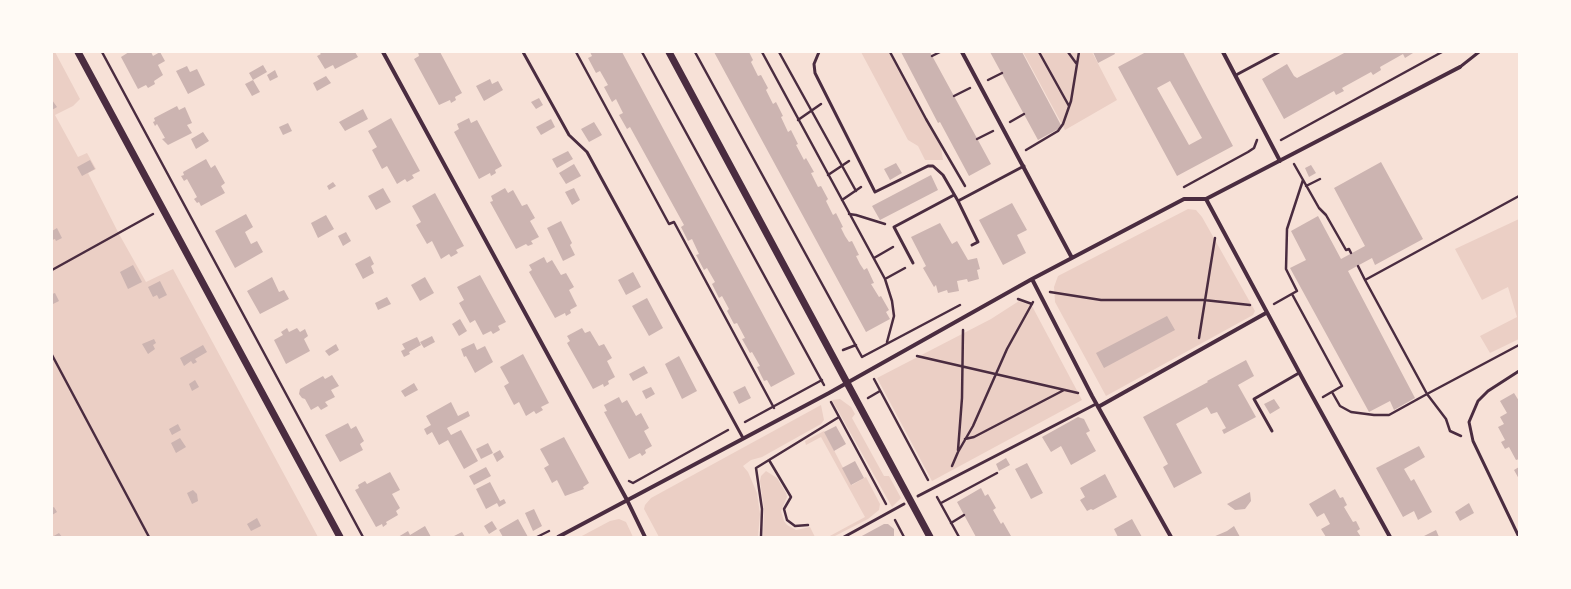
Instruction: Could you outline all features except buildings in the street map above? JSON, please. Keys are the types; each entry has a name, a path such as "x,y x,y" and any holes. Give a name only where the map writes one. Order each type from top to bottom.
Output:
{"street":[{"path":"78,52 340,537"},
{"path":"383,52 627,500 645,537"},
{"path":"669,52 930,537"},
{"path":"962,52 1018,154 1072,258"},
{"path":"1223,52 1280,162"},
{"path":"558,537 829,392 1032,279 1184,199 1206,199 1280,162 1460,67"},
{"path":"1206,199 1299,374 1390,537"},
{"path":"1032,279 1092,396 1170,537"},
{"path":"1097,405 1197,352 1266,313"}],"lane":[{"path":"523,52 569,135 587,152 743,438"},
{"path":"819,52 814,68 875,192 928,166 933,166 943,175 958,201 978,242 972,245"},
{"path":"1236,75 1279,52"},
{"path":"1460,67 1479,52"},
{"path":"958,201 1024,166"},
{"path":"913,263 894,227 954,195"},
{"path":"1519,371 1488,391 1478,402 1469,422 1473,441 1519,537"},
{"path":"1272,431 1254,399 1299,374"},
{"path":"918,496 1097,405"},
{"path":"844,537 904,504"}],"path":[{"path":"102,52 363,537"},
{"path":"576,52 669,224 674,222 774,408"},
{"path":"642,52 829,392 830,401 904,537"},
{"path":"762,52 885,279 892,301 894,316 887,342"},
{"path":"779,52 856,191"},
{"path":"890,52 969,195"},
{"path":"932,56 940,52"},
{"path":"1040,52 1069,106"},
{"path":"1068,52 1076,63"},
{"path":"1018,154 1058,131 1063,124 1069,106 1079,52"},
{"path":"1270,143 1282,139 1442,52"},
{"path":"987,80 1002,72"},
{"path":"954,96 972,87"},
{"path":"798,120 828,99"},
{"path":"1010,122 1024,114"},
{"path":"978,139 995,130"},
{"path":"1182,188 1254,148 1257,142 1257,136"},
{"path":"828,175 856,156"},
{"path":"1290,156 1319,208 1326,215 1346,250 1349,249 1351,253"},
{"path":"1306,186 1320,179"},
{"path":"1277,310 1273,304 1297,291 1286,269 1287,229 1303,180"},
{"path":"842,200 870,182"},
{"path":"1365,280 1519,196"},
{"path":"52,270 162,209"},
{"path":"849,214 856,214 894,227"},
{"path":"1197,352 1204,300 1218,222"},
{"path":"874,258 902,241"},
{"path":"885,279 913,263"},
{"path":"1358,266 1427,394 1446,419 1450,431 1473,441"},
{"path":"963,329 963,366 958,452 996,375 1007,349 1038,293 1055,292 1101,300 1204,300 1263,306"},
{"path":"1292,294 1342,386 1322,397"},
{"path":"1017,299 1032,304 1035,307"},
{"path":"840,351 856,345"},
{"path":"1332,392 1340,406 1351,412 1389,415 1519,345"},
{"path":"52,355 149,537"},
{"path":"915,355 996,375 1092,396"},
{"path":"813,364 819,362"},
{"path":"872,376 959,537"},
{"path":"626,476 630,482 633,483 736,426 774,408 822,380"},
{"path":"965,439 974,437 1065,390"},
{"path":"870,403 868,398 880,391"},
{"path":"761,537 762,509 756,468 839,417"},
{"path":"769,460 791,497 784,510 787,520 795,526 808,525"},
{"path":"941,504 996,472"},
{"path":"951,523 964,515"},
{"path":"537,537 550,530"}],"shaded area":[{"path":"52,52 55,52 80,99 73,106 55,115 78,157 87,153 96,169 88,173 119,234 146,282 173,269 318,537 52,537"},
{"path":"861,52 889,52 941,147 943,160 925,160 918,146 908,140"},
{"path":"1023,52 1092,52 1117,100 1065,130"},
{"path":"1188,209 1196,210 1202,217 1255,311 1253,315 1106,396 1055,302 1054,287 1058,276"},
{"path":"1519,219 1519,339 1490,353 1480,336 1517,317 1508,287 1482,300 1455,249"},
{"path":"1019,301 1032,306 1082,400 932,481 877,378 991,319"},
{"path":"840,399 851,407 855,414 852,418 884,476 889,476 901,498 892,507 832,400"},
{"path":"821,405 824,420 821,424 762,457 751,460 743,466 748,472 757,493 760,514 758,537 659,537 644,509 645,505 651,498"},
{"path":"824,431 852,485 866,477 880,504 879,510 868,519 833,537 828,537 865,517 821,437 806,445 805,441"},
{"path":"766,471 777,478 786,493 787,497 781,511 784,521 787,525 796,530 810,527 815,537 763,537 764,509 760,481 761,476"},
{"path":"619,519 626,522 633,537 580,537 610,521"}]}
